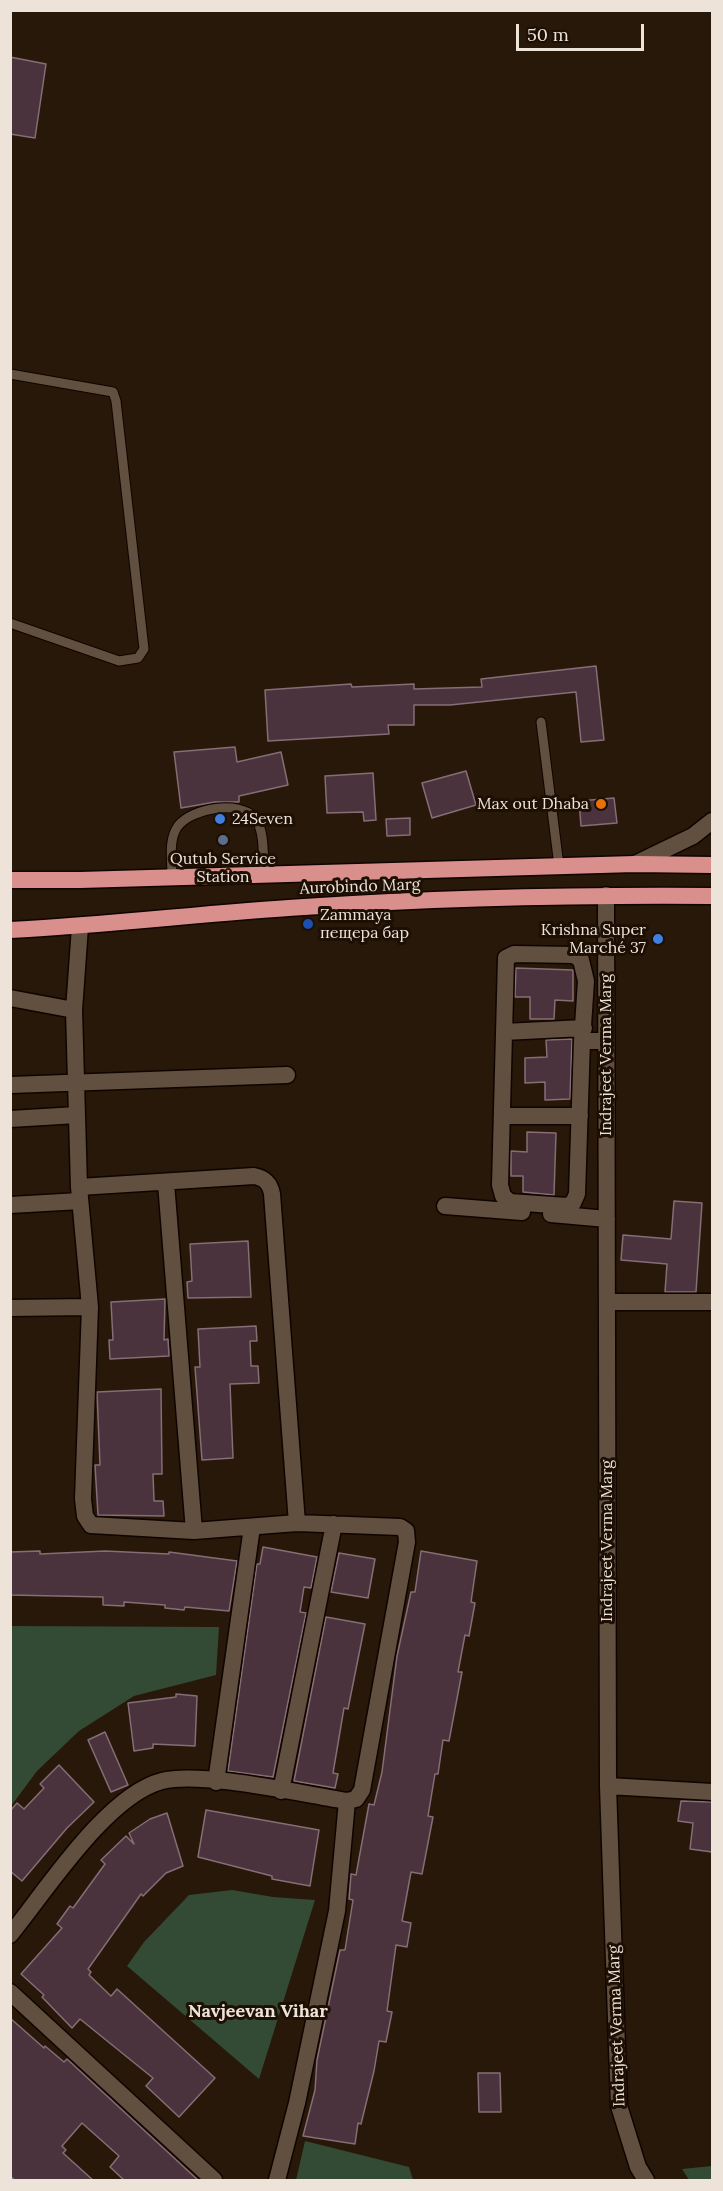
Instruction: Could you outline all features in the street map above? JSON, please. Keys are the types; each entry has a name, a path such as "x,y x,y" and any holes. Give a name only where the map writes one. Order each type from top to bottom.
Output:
{"highway":[{"name":"Aurobindo Marg","path":"10,880 635,864 712,865"},
{"name":"Aurobindo Marg","path":"10,930 80,927 305,907 606,895 712,896"}],"street":[{"path":"635,864 686,840 712,821"},
{"name":"Indrajeet Verma Marg","path":"606,895 608,1786 619,2106 638,2167 646,2181"},
{"path":"10,1935 98,1825 130,1797 150,1785 182,1779 347,1801 356,1799 362,1790 407,1538 406,1531 400,1527 297,1523 194,1531 91,1525 85,1516 83,1499 90,1307 80,1194 74,1010 80,927"},
{"path":"514,954 573,955 582,960 586,981 577,1194 573,1203 567,1206 510,1202 503,1196 500,1185 504,1032 506,958 514,954"},
{"path":"10,998 74,1010"},
{"path":"504,1032 583,1034 606,1041"},
{"path":"10,1085 287,1075"},
{"path":"10,1119 77,1115"},
{"path":"502,1116 580,1116"},
{"path":"10,1205 166,1183 254,1176 262,1178 271,1188 297,1523"},
{"path":"166,1183 194,1531"},
{"path":"445,1206 607,1219"},
{"path":"607,1302 712,1302"},
{"path":"10,1308 90,1307"},
{"path":"281,1791 334,1524"},
{"path":"216,1782 252,1527"},
{"path":"608,1786 712,1792"},
{"path":"277,2181 292,2125 337,1911 347,1801"},
{"path":"10,1992 214,2181"}],"lane":[{"path":"10,374 113,392 117,401 134,538 144,649 138,658 119,661 10,622"},
{"path":"540,722 559,866"},
{"path":"172,876 171,843 178,826 190,816 213,809 243,810 256,819 261,834 264,873"}],"green space":[{"path":"11,1626 219,1627 216,1675 134,1696 79,1731 37,1771 11,1806"},
{"path":"232,1890 273,1897 315,1900 259,2079 127,1966 144,1942 189,1895"},
{"path":"305,2141 409,2167 413,2180 296,2180"},
{"path":"712,2166 712,2180 689,2180 682,2169"}],"building":[{"path":"10,57 46,64 35,138 10,134"},
{"path":"596,666 604,740 581,742 576,692 450,705 414,705 414,725 388,725 389,734 268,741 265,690 351,684 352,687 414,684 414,689 482,687 481,679"},
{"path":"235,747 237,762 281,752 288,785 239,796 239,802 215,802 181,808 174,752"},
{"path":"466,771 476,805 432,818 422,783"},
{"path":"373,773 376,820 364,821 363,812 327,813 325,776"},
{"path":"614,798 617,823 581,826 579,801"},
{"path":"410,818 410,835 387,836 386,819"},
{"path":"516,968 573,970 573,1001 555,1000 554,1019 530,1019 530,997 515,997"},
{"path":"572,1039 570,1099 545,1100 545,1082 525,1083 525,1058 547,1057 546,1040"},
{"path":"527,1132 556,1133 554,1195 523,1192 523,1176 511,1176 511,1151 527,1152"},
{"path":"674,1201 702,1203 696,1292 665,1292 667,1264 621,1260 623,1235 671,1239"},
{"path":"248,1241 251,1297 188,1298 187,1282 192,1281 190,1244"},
{"path":"165,1299 164,1340 168,1339 169,1356 110,1359 109,1340 113,1340 111,1302"},
{"path":"256,1326 257,1341 250,1341 251,1366 258,1366 259,1383 230,1384 233,1458 202,1460 195,1367 200,1367 198,1329"},
{"path":"161,1389 162,1474 153,1474 154,1501 163,1501 164,1516 98,1515 95,1465 100,1465 97,1392"},
{"path":"263,1547 317,1557 311,1588 304,1587 300,1612 306,1613 273,1777 228,1771 257,1564 260,1564"},
{"path":"40,1551 40,1554 105,1551 169,1554 169,1552 237,1561 229,1611 185,1607 184,1610 165,1608 165,1605 124,1602 124,1606 103,1605 103,1597 10,1595 10,1552"},
{"path":"421,1551 477,1561 471,1602 475,1603 469,1636 465,1635 458,1672 462,1672 449,1741 443,1740 438,1774 435,1774 428,1816 433,1817 422,1874 411,1872 402,1921 411,1923 407,1947 396,1945 387,2011 392,2012 386,2042 379,2041 374,2071 361,2124 358,2123 355,2144 303,2136 315,2090 317,2060 340,1950 345,1950 353,1900 349,1899 351,1874 356,1875 369,1804 374,1805 382,1772 397,1656 411,1592 415,1592"},
{"path":"339,1553 375,1559 368,1598 331,1592"},
{"path":"326,1617 365,1624 348,1709 344,1708 333,1773 338,1774 335,1788 294,1781"},
{"path":"176,1694 197,1696 195,1746 153,1744 153,1748 134,1751 128,1703 176,1697"},
{"path":"105,1732 128,1785 111,1792 88,1740"},
{"path":"59,1765 94,1802 67,1828 22,1881 10,1871 10,1811 17,1803 24,1809 44,1788 40,1784"},
{"path":"681,1801 712,1802 712,1852 690,1849 693,1823 678,1821"},
{"path":"206,1810 319,1830 310,1886 272,1879 272,1876 198,1857"},
{"path":"167,1813 183,1866 166,1873 143,1896 141,1894 88,1969 91,1972 89,1975 111,1996 117,1989 215,2078 179,2117 146,2086 153,2078 80,2019 72,2028 42,1997 44,1995 21,1974 62,1928 57,1924 70,1906 73,1908 105,1864 101,1860 126,1836 134,1844 129,1833 150,1819"},
{"path":"10,2018 44,2048 45,2046 64,2062 67,2059 199,2181 125,2181 110,2167 119,2156 82,2123 62,2146 66,2150 63,2153 94,2181 16,2181 10,2176"},
{"path":"478,2073 500,2073 501,2112 479,2112"}],"place":[{"name":"Max out Dhaba","path":"601,804"},
{"name":"24Seven","path":"220,819"},
{"name":"Qutub Service Station","path":"223,840"},
{"name":"Zammaya пещера бар","path":"308,924"},
{"name":"Krishna Super Marché 37","path":"658,939"}],"district":[{"name":"Navjeevan Vihar","path":"258,2012"}]}
